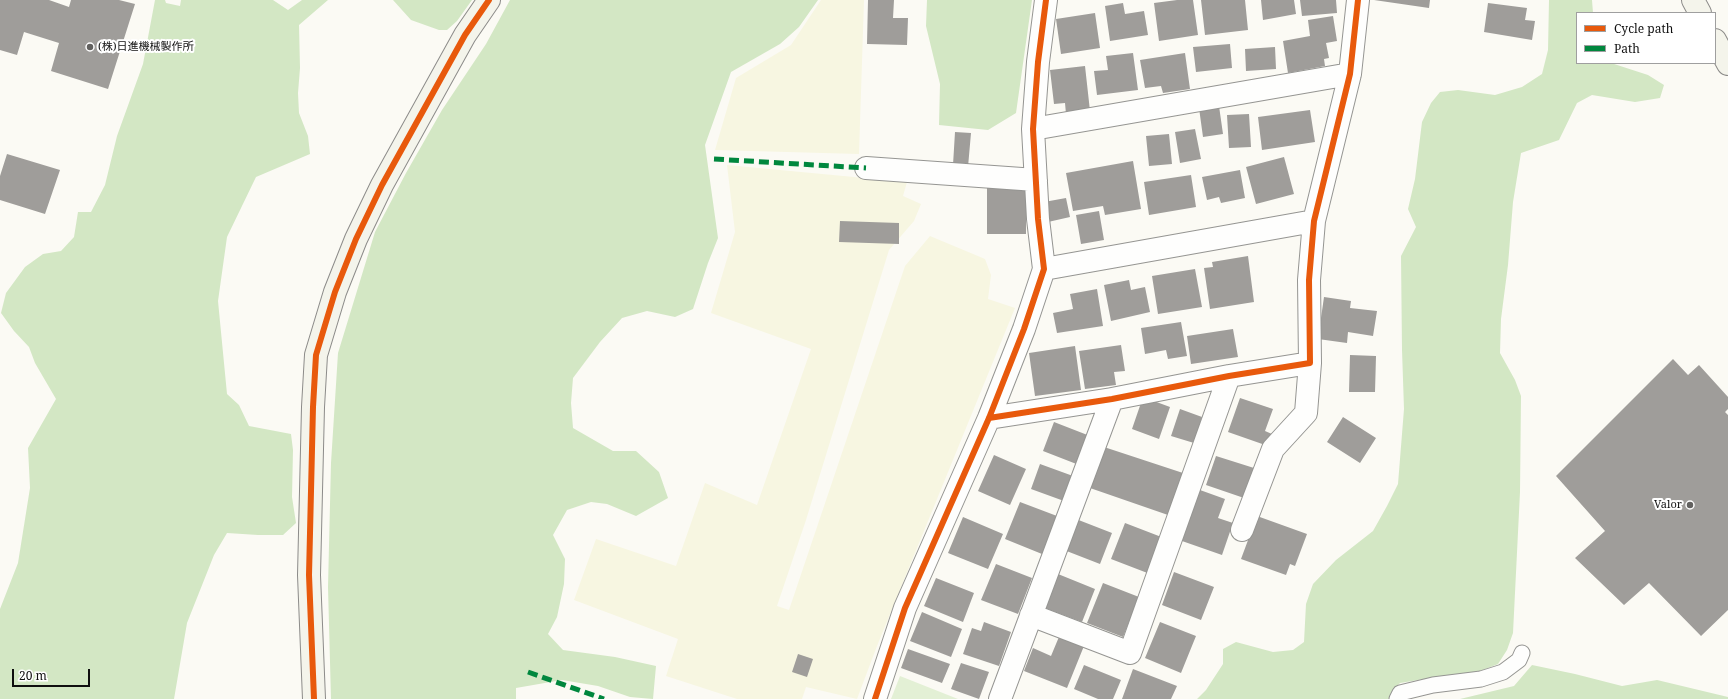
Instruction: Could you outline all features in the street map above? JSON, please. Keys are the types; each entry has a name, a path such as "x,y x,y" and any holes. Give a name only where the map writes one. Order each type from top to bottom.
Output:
{"street":[{"path":"314,699 309,575 312,406 316,355 335,292 356,239 382,184 465,35 489,0"},
{"path":"874,699 905,608 989,418 1024,329 1044,269 1038,219 1033,129 1038,62 1046,0"},
{"path":"1242,530 1273,449 1306,413 1310,363 1309,280 1314,221 1350,74 1358,0"},
{"path":"1693,0 1699,12"},
{"path":"1716,42 1728,64"},
{"path":"1033,129 1350,74"},
{"path":"866,168 1036,180"},
{"path":"1044,269 1314,221"},
{"path":"989,418 1112,399 1229,376 1310,363"},
{"path":"1031,615 1130,653 1229,376"},
{"path":"1000,699 1112,399"}],"lane":[{"path":"1397,699 1400,693 1433,685 1481,679 1503,672 1519,660 1522,653"}],"green space":[{"path":"155,0 165,0 166,3 180,6 181,0 273,0 288,10 302,0 328,0 299,25 299,113 308,136 310,154 256,177 227,237 218,301 227,394 239,405 249,426 291,434 293,450 292,497 296,523 283,535 227,533 214,555 187,623 174,699 0,699 0,609 18,563 30,488 28,448 56,399 35,363 29,347 14,331 1,313 6,293 25,267 43,254 61,251 74,237 78,212 91,212 105,185 117,136 143,64"},
{"path":"393,0 472,0 457,21 447,30 439,30 411,20"},
{"path":"510,0 818,0 799,27 780,44 731,72 705,145 718,238 693,309 675,317 647,311 622,318 600,342 573,378 571,403 573,428 613,451 636,451 659,472 668,498 636,516 607,504 591,502 567,510 553,535 565,559 564,584 557,617 548,634 563,650 615,657 656,666 653,699 630,697 598,686 562,680 516,688 516,699 331,699 328,587 331,463 338,353 375,232 406,173 442,110 486,44"},
{"path":"821,0 864,0 859,154 715,150 736,78 791,45"},
{"path":"927,0 1032,0 1016,113 988,130 939,125 940,84 926,26"},
{"path":"1549,0 1592,0 1593,12 1576,12 1576,64 1614,64 1648,75 1664,85 1660,98 1635,102 1592,95 1577,103 1559,140 1521,153 1513,202 1508,265 1501,319 1500,353 1515,380 1521,396 1520,492 1513,633 1507,650 1498,664 1470,675 1442,676 1400,683 1394,689 1390,699 1197,699 1206,690 1223,664 1223,649 1236,642 1273,652 1293,650 1304,642 1306,604 1313,584 1336,560 1373,531 1398,484 1404,409 1401,256 1416,227 1408,209 1415,179 1422,122 1431,103 1440,92 1458,90 1495,95 1522,87 1542,74 1548,50"},
{"path":"727,165 907,182 903,196 921,204 914,221 889,250 806,520 777,606 789,610 905,266 930,236 985,259 991,275 988,299 1015,308 877,646 857,699 806,687 802,699 737,699 666,676 678,639 574,600 596,539 676,566 705,483 757,505 811,349 711,313 735,232"},
{"path":"1532,665 1622,686 1657,680 1728,697 1728,699 1460,699 1514,686"},
{"path":"900,676 958,699 891,699"}],"building":[{"name":"(株)日進機械製作所","path":"0,0 49,0 69,7 71,0 119,0 135,4 108,89 51,71 59,43 24,32 17,55 0,50"},
{"path":"868,0 894,0 893,18 908,18 907,45 867,44"},
{"path":"1177,0 1193,0 1198,35 1159,41 1154,3"},
{"path":"1201,0 1245,0 1248,30 1205,35"},
{"path":"1261,0 1294,0 1296,14 1263,20"},
{"path":"1300,0 1336,0 1337,13 1302,16"},
{"path":"1374,0 1430,0 1429,8"},
{"path":"1123,3 1125,14 1144,11 1148,35 1110,41 1105,6"},
{"path":"1488,3 1527,8 1525,20 1535,21 1532,40 1484,32"},
{"path":"1095,13 1100,48 1061,54 1056,19"},
{"path":"1333,16 1337,41 1326,43 1329,58 1324,59 1325,66 1288,73 1283,41 1310,36 1308,20"},
{"path":"1230,44 1232,68 1196,72 1193,47"},
{"path":"1275,47 1276,69 1246,71 1245,49"},
{"path":"1133,53 1138,90 1097,95 1094,71 1108,70 1106,56"},
{"path":"1185,53 1190,89 1163,93 1161,86 1145,88 1140,60"},
{"path":"1085,66 1090,111 1066,114 1065,103 1054,104 1050,70"},
{"path":"1219,106 1223,134 1203,137 1199,108"},
{"path":"1310,110 1315,142 1262,150 1258,117"},
{"path":"1249,114 1251,147 1229,148 1227,115"},
{"path":"1195,129 1201,159 1180,163 1175,132"},
{"path":"955,132 971,133 968,167 953,165"},
{"path":"1169,134 1172,164 1149,166 1146,136"},
{"path":"7,154 60,170 45,214 0,200 0,176"},
{"path":"1284,157 1294,194 1256,204 1246,167"},
{"path":"1133,161 1141,209 1105,215 1103,206 1073,211 1066,173"},
{"path":"1240,170 1245,198 1221,203 1219,197 1207,200 1202,177"},
{"path":"1191,175 1196,207 1149,215 1144,182"},
{"path":"987,186 1026,186 1026,234 987,234"},
{"path":"1066,198 1070,217 1048,222 1044,202"},
{"path":"1099,211 1104,240 1081,244 1076,215"},
{"path":"840,221 899,223 899,244 839,242"},
{"path":"1248,256 1254,302 1210,309 1204,268 1213,267 1212,262"},
{"path":"1195,269 1202,307 1158,314 1152,276"},
{"path":"1129,280 1131,290 1145,287 1150,312 1111,321 1104,285"},
{"path":"1097,289 1103,326 1057,333 1053,313 1073,309 1070,294"},
{"path":"1324,297 1351,301 1350,308 1377,311 1373,336 1348,332 1347,343 1318,339"},
{"path":"1181,322 1187,356 1168,359 1166,350 1145,354 1141,328"},
{"path":"1233,329 1238,357 1191,364 1187,336"},
{"path":"1121,345 1125,371 1114,372 1116,385 1085,389 1079,351"},
{"path":"1075,346 1081,390 1035,396 1029,353"},
{"path":"1350,355 1376,356 1375,392 1349,392"},
{"path":"1673,359 1688,375 1699,365 1728,397 1728,409 1725,412 1728,415 1728,610 1701,636 1649,583 1624,605 1575,558 1605,531 1556,476"},
{"path":"1143,397 1170,407 1159,439 1132,429"},
{"path":"1240,398 1273,409 1265,431 1272,434 1268,446 1228,432"},
{"path":"1180,409 1202,417 1194,443 1171,436"},
{"path":"1343,417 1376,438 1360,463 1327,442"},
{"path":"1054,422 1090,436 1079,465 1043,451"},
{"path":"1104,447 1183,473 1168,515 1090,488"},
{"path":"994,455 1026,469 1010,505 978,491"},
{"path":"1216,456 1254,468 1244,498 1206,485"},
{"path":"1040,464 1073,476 1064,501 1031,489"},
{"path":"1200,490 1225,499 1218,518 1233,523 1222,555 1182,541"},
{"path":"1020,502 1057,516 1042,554 1005,539"},
{"path":"1257,516 1307,534 1295,566 1290,564 1286,575 1241,559"},
{"path":"963,517 1003,534 988,569 948,553"},
{"path":"1076,519 1112,533 1100,564 1064,550"},
{"path":"1125,523 1164,538 1150,574 1111,559"},
{"path":"996,564 1032,578 1018,614 981,600"},
{"path":"1174,572 1214,587 1201,620 1162,605"},
{"path":"1058,574 1095,589 1082,622 1045,608"},
{"path":"936,578 974,593 963,622 924,606"},
{"path":"1103,583 1139,597 1123,637 1087,623"},
{"path":"922,612 962,629 951,657 910,641"},
{"path":"984,622 1011,632 999,666 963,654 972,628 981,631"},
{"path":"1160,622 1196,636 1181,673 1145,658"},
{"path":"1061,632 1086,641 1067,688 1024,671 1033,648 1051,656"},
{"path":"908,649 950,664 942,683 901,668"},
{"path":"798,654 813,659 807,677 792,672"},
{"path":"961,663 989,672 979,699 951,689"},
{"path":"1084,665 1121,680 1113,699 1098,699 1074,689"},
{"path":"1133,669 1177,686 1171,699 1122,699"}],"marked path":[{"path":"714,159 866,168"},
{"path":"528,672 604,699"}],"cycle path":[{"path":"314,699 309,575 313,407 316,355 335,292 356,239 382,185 465,35 489,0"},
{"path":"875,699 905,608 989,418 1024,329 1044,269 1038,219 1033,129 1038,62 1046,0"},
{"path":"989,418 1112,399 1229,376 1310,363 1309,280 1314,221 1350,74 1358,0"}],"place":[{"name":"(株)日進機械製作所","path":"90,47"},
{"name":"Valor","path":"1690,505"}]}
